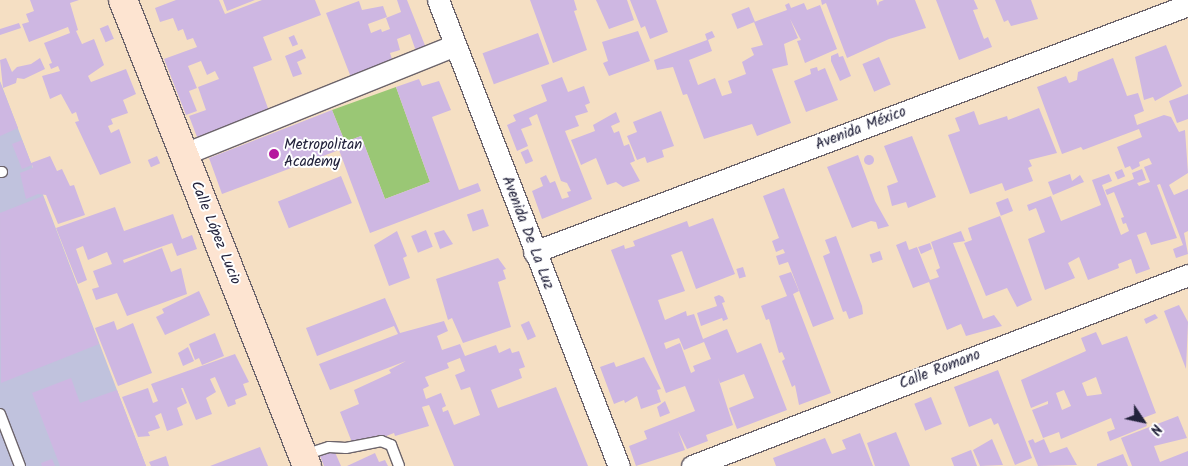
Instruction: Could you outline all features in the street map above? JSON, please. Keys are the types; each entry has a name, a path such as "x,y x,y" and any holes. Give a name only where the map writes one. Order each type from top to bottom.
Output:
{"main road":[{"name":"Calle López Lucio","path":"123,0 305,460"}],"street":[{"name":"Avenida De La Luz","path":"438,0 534,252 619,466"},
{"name":"Avenida México","path":"534,252 1184,8"},
{"path":"184,154 455,46"},
{"name":"Calle Romano","path":"692,466 1188,275"}],"lane":[{"path":"0,414 4,439 20,466"},
{"path":"305,460 329,447 355,447 381,441 391,445 399,466"}],"shaded area":[{"path":"0,81 117,390 146,466 0,466"}],"green space":[{"path":"396,87 430,182 385,199 361,136 345,142 332,110"}],"building":[{"path":"30,0 79,0 70,3 78,30 76,31 82,44 94,39 104,65 88,76 91,82 126,69 136,94 123,100 128,113 111,119 113,124 108,126 111,133 119,129 131,163 100,175 75,122 79,121 76,112 72,114 61,94 50,99 42,76 60,71 58,66 51,69 49,64 52,63 44,43 70,33 68,27 29,42 22,24 29,22 26,14 34,11"},
{"path":"176,0 219,0 225,14 262,0 315,0 321,15 263,37 272,60 253,67 269,111 197,137 189,116 206,110 198,87 219,79 215,71 207,75 201,61 188,66 197,88 189,91 197,111 186,115 164,59 197,47 193,38 187,40 183,29 178,31 173,18 160,22 155,8"},
{"path":"223,0 255,0 227,11"},
{"path":"397,0 407,0 428,53 418,57 410,34 397,39 400,50 390,53 394,65 352,80 326,13 359,1 362,10 383,6 387,17 368,24 371,33 381,29 382,32 390,29 386,18 401,12"},
{"path":"530,0 574,0 577,10 574,11 587,50 553,63"},
{"path":"596,0 627,0 634,20 609,29"},
{"path":"630,0 656,0 668,32 650,39 645,26 641,28"},
{"path":"821,0 876,0 878,6 879,2 884,0 915,0 926,28 889,39 847,58 826,3 822,5"},
{"path":"936,0 974,0 978,9 973,10 984,39 988,37 992,47 959,60"},
{"path":"995,0 1031,0 1038,19 1011,26 1008,20 1004,22"},
{"path":"789,3 791,8 804,3 807,10 820,5 837,49 805,63 797,41 801,40 790,19 798,38 784,44 788,65 772,69 791,123 757,136 752,124 704,139 687,94 683,95 673,67 657,70 654,60 707,40 705,34 712,31 715,37 708,40 712,51 689,60 698,85 715,78 722,96 732,93 728,81 746,74 742,62 754,55 751,48 763,45 754,22 787,10 785,5"},
{"path":"749,7 755,22 737,29 731,14"},
{"path":"19,23 21,28 0,35 0,29"},
{"path":"108,25 114,39 106,42 100,29"},
{"path":"638,31 650,61 609,76 603,63 608,61 602,42"},
{"path":"538,33 549,64 494,84 483,53"},
{"path":"294,35 298,44 293,47 289,37"},
{"path":"1166,45 1182,86 1155,101 1153,97 1144,100 1135,57"},
{"path":"302,49 306,58 297,62 302,74 293,77 285,56"},
{"path":"838,53 839,57 843,56 851,76 840,81 831,61 831,56"},
{"path":"879,57 891,85 874,92 862,64"},
{"path":"6,58 12,72 17,67 31,64 40,58 45,69 24,79 17,78 16,83 3,88 0,60"},
{"path":"1113,58 1127,96 1138,93 1144,111 1134,115 1137,125 1164,115 1171,117 1179,132 1185,130 1188,173 1169,185 1174,195 1188,189 1188,231 1184,233 1188,254 1176,258 1173,249 1183,245 1160,184 1157,185 1177,238 1151,245 1146,232 1137,235 1150,269 1136,274 1131,259 1118,264 1119,268 1088,280 1079,257 1068,263 1075,278 1045,290 1028,239 1045,232 1036,208 1029,211 1027,205 1051,196 1061,221 1101,205 1092,180 1109,174 1112,181 1102,185 1121,235 1129,231 1126,223 1123,224 1121,218 1124,217 1114,192 1107,195 1105,190 1134,179 1132,173 1142,169 1146,180 1137,183 1139,186 1150,182 1144,167 1152,164 1149,158 1139,162 1140,166 1132,170 1130,166 1125,168 1117,147 1142,137 1139,129 1083,150 1081,147 1062,154 1037,87 1066,76 1069,83 1077,80 1078,72"},
{"path":"817,67 818,71 825,68 838,100 806,112 794,81 811,74 810,69"},
{"path":"562,77 568,92 584,86 590,103 585,105 588,112 575,116 579,126 565,131 592,199 542,219 532,191 543,186 540,178 546,175 550,183 555,181 562,199 569,197 567,192 571,191 567,183 561,181 537,114 529,118 532,125 521,129 528,146 517,151 507,125 516,121 513,115 547,101 541,85"},
{"name":"Metropolitan Academy","path":"419,79 422,86 439,81 451,110 432,117 459,190 478,183 481,191 370,233 339,150 222,194 209,158 332,110 345,142 361,136 385,199 430,182 396,87"},
{"path":"0,82 18,128 0,136"},
{"path":"1188,94 1188,119 1177,123 1169,101"},
{"path":"1039,108 1057,153 1029,160 1032,166 1028,168 1033,181 1005,191 1002,183 970,194 948,135 960,131 955,118 974,111 979,125 1007,116 1008,120"},
{"path":"661,111 674,146 662,150 664,157 647,163 645,157 637,160 627,136 637,132 633,122"},
{"path":"616,112 620,122 611,126 614,133 619,131 624,146 629,144 635,161 630,163 640,181 623,187 616,182 607,185 596,158 581,165 571,140 595,131 593,125"},
{"path":"912,136 936,197 908,208 906,202 892,206 887,186 898,182 884,146"},
{"path":"22,140 31,163 50,156 57,171 62,169 70,186 74,185 85,215 58,224 46,195 38,194 26,199 20,173 33,168 32,165 22,169 12,144"},
{"path":"528,149 533,161 526,164 521,152"},
{"path":"858,155 875,201 889,226 878,229 876,222 871,221 852,228 827,167"},
{"path":"867,155 871,155 874,160 873,164 867,165 864,162 864,158"},
{"path":"157,156 160,163 151,167 148,160"},
{"path":"1122,169 1125,176 1118,179 1115,172"},
{"path":"1070,174 1072,181 1080,175 1084,182 1053,195 1048,182"},
{"path":"341,176 352,203 289,228 278,201"},
{"path":"784,188 834,319 813,327 788,262 779,265 776,256 785,253 783,249 776,252 772,241 779,238 763,196"},
{"path":"43,196 99,344 1,383 0,213"},
{"path":"1008,198 1013,211 1001,216 996,203"},
{"path":"115,207 124,231 173,214 182,239 192,235 197,249 177,256 172,243 123,260 124,263 162,248 171,272 181,268 187,294 127,316 117,293 96,300 92,289 99,287 93,271 112,264 107,252 88,260 83,246 76,249 87,280 78,284 56,228"},
{"path":"483,209 489,226 473,232 467,215"},
{"path":"1000,216 1032,300 1017,307 1007,288 986,296 964,243 972,240 968,228"},
{"path":"713,218 735,274 696,289 682,251 671,255 685,291 658,300 665,320 686,311 687,316 694,314 703,339 727,329 737,353 761,343 787,410 737,429 729,408 754,398 744,374 720,383 718,378 733,425 706,435 708,441 687,449 678,431 685,450 636,466 629,446 647,439 644,431 695,411 685,386 666,393 611,250 624,245 625,249 635,246 633,241 687,221 689,227","holes":["679,338 684,350 704,342 711,359 693,366 695,371 691,373 680,343 666,349 664,343"]},
{"path":"426,230 433,247 418,253 411,236"},
{"path":"444,230 453,244 440,249 434,233"},
{"path":"397,231 407,256 403,258 410,278 389,286 374,245"},
{"path":"961,231 965,241 953,243 983,319 994,315 1002,326 966,336 961,324 947,330 929,282 913,288 896,245 906,241 909,250 917,247 930,280 939,277 936,270 940,268 931,242"},
{"path":"836,236 862,306 863,314 849,319 846,311 843,312 823,256 830,253 825,240"},
{"path":"930,243 932,249 921,254 918,247"},
{"path":"880,251 883,260 872,263 870,254"},
{"path":"498,258 506,269 503,270 506,279 498,282 511,327 463,343 452,318 448,320 436,279"},
{"path":"743,267 746,277 739,279 736,269"},
{"path":"791,272 799,291 793,294 831,393 799,405 795,385 792,387 782,361 785,359 782,352 779,353 769,319 766,320 761,306 787,296 779,276"},
{"path":"199,291 210,315 165,335 156,317 164,313 162,309"},
{"path":"719,295 723,297 725,302 722,303 728,319 723,321 722,318 701,326 697,313 717,306 714,297"},
{"path":"385,298 400,333 444,321 448,331 437,336 442,350 460,344 465,356 496,345 499,353 510,348 512,353 519,351 525,367 519,369 522,378 491,390 498,408 556,387 588,466 454,466 429,405 422,407 429,426 395,436 394,433 381,438 379,435 353,445 340,412 359,404 354,390 391,373 389,370 406,361 330,390 319,364 398,334 394,326 317,356 306,328","holes":["460,358 465,371 455,375 461,390 470,387 480,415 454,425 448,410 443,412 442,408 446,406 441,393 426,399 423,389 429,386 425,377 449,368 447,363"]},
{"path":"1179,305 1188,322 1186,369 1164,311"},
{"path":"1155,314 1158,318 1146,324 1144,319"},
{"path":"114,321 117,330 133,323 152,373 118,386 95,328"},
{"path":"529,321 536,337 528,340 521,325"},
{"path":"1096,332 1102,345 1127,336 1156,413 1143,418 1147,426 1110,441 1107,432 1115,429 1111,418 1061,439 1059,432 1043,438 1032,410 1048,404 1048,401 1031,408 1021,380 1086,351 1081,338","holes":["1096,377 1102,394 1087,396 1082,383","1064,390 1071,406 1062,410 1056,393"]},
{"path":"215,333 224,356 202,365 199,358 195,360 189,344"},
{"path":"188,347 194,361 183,366 178,353"},
{"path":"235,354 249,382 243,384 247,395 235,400 236,404 228,407 215,377 210,379 216,392 206,398 212,414 196,420 183,388 181,388 187,403 177,408 183,425 167,431 161,413 155,416 160,428 148,432 150,436 138,437 122,397 148,388 153,403 158,401 151,384"},
{"path":"644,357 661,389 657,390 661,402 641,409 637,396 625,403 624,400 614,404 600,367 614,362 616,367"},
{"path":"998,370 1032,458 1015,465 998,423 994,425 991,418 969,427 954,387"},
{"path":"71,378 80,403 117,390 146,466 60,466 32,393"},
{"path":"931,397 942,424 925,431 914,404"},
{"path":"665,401 670,413 660,417 657,407"},
{"path":"1178,416 1187,438 1154,446 1160,462 1188,451 1188,466 1132,466 1121,438"},
{"path":"896,432 910,466 875,466 867,443"},
{"path":"860,433 873,466 776,466 773,458 825,438 832,454 846,449 842,440"},
{"path":"992,439 1003,465 980,466 973,450"},
{"path":"1033,439 1035,443 1044,439 1050,453 1067,447 1077,465 1038,466 1028,441"},
{"path":"260,447 268,466 210,466"},
{"path":"334,450 341,466 324,466 320,456"},
{"path":"971,450 977,466 954,466 951,458"},
{"path":"375,453 379,462 385,460 388,466 347,466"},
{"path":"1123,454 1128,466 1097,466 1097,464"},
{"path":"166,456 169,466 151,466 149,462"},
{"path":"52,459 55,466 42,466 41,463"}],"place":[{"name":"Metropolitan Academy","path":"274,154"}]}
